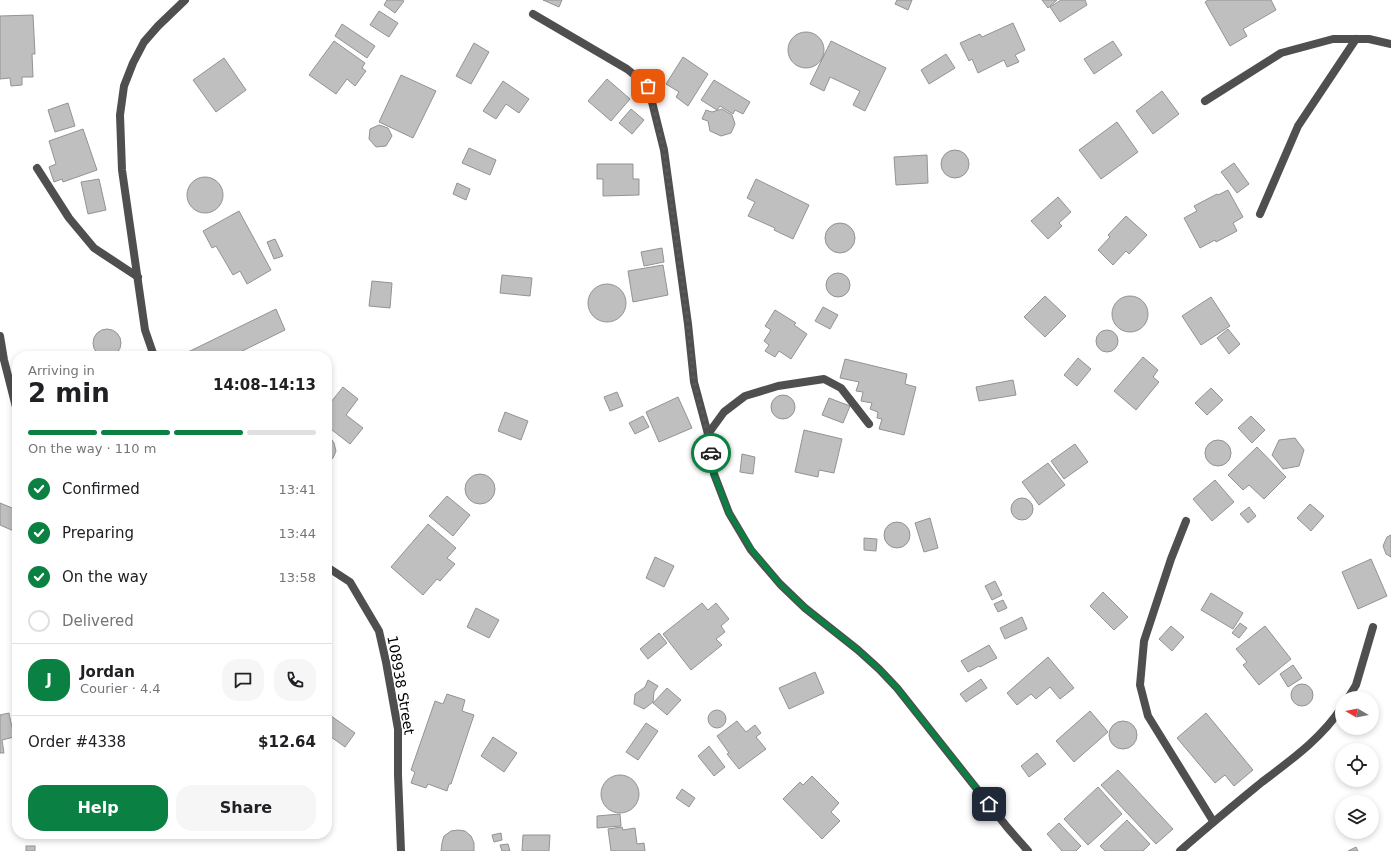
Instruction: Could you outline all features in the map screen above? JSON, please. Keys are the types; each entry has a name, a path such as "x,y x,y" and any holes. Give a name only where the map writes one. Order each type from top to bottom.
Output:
{"street":[{"path":"152,351 145,330 122,170 120,115 124,86 132,63 144,42 185,0"},
{"path":"533,14 627,69 648,86 664,150 688,324 694,382 708,434 714,474 729,513 752,550 780,584 805,608 858,650 897,688 1007,827 1028,851"},
{"path":"1205,101 1281,53 1333,39 1369,39 1391,44"},
{"path":"1260,214 1298,126 1356,39"},
{"path":"37,168 69,218 94,248 138,277"},
{"path":"0,336 12,391"},
{"path":"708,434 724,412 745,396 778,386 824,379 841,388 869,424"},
{"path":"1186,520 1171,559 1144,641 1140,685 1148,716 1213,821"},
{"name":"108938 Street","path":"332,570 350,582 378,631 384,654 398,729 401,851"},
{"path":"1352,691 1356,685 1373,627"},
{"path":"1180,851 1213,821 1310,745 1335,716"}],"building":[{"path":"387,0 404,1 395,13 384,5"},
{"path":"543,0 562,0 559,7"},
{"path":"897,0 912,0 908,10 895,4"},
{"path":"1042,0 1057,0 1048,8"},
{"path":"1061,0 1085,0 1087,5 1060,22 1050,7"},
{"path":"1208,0 1271,0 1276,10 1243,29 1247,36 1230,46 1205,2"},
{"path":"379,11 398,23 389,37 370,25"},
{"path":"33,15 35,54 32,54 33,77 22,77 22,85 11,86 10,78 0,79 0,16"},
{"path":"1013,23 1025,50 1015,55 1019,62 1007,67 1004,60 978,73 972,59 969,61 960,43 980,34 982,37"},
{"path":"342,24 375,46 367,58 335,36"},
{"path":"810,32 819,37 823,43 823,57 819,63 810,68 802,68 793,63 789,57 788,46 793,37 799,33"},
{"path":"334,41 365,63 362,68 366,71 355,86 347,79 336,94 309,75"},
{"path":"831,41 886,68 865,111 853,105 860,91 830,77 824,91 810,84"},
{"path":"1113,41 1122,55 1094,74 1084,59"},
{"path":"474,43 489,52 471,84 456,76"},
{"path":"946,54 955,68 929,84 921,70"},
{"path":"683,57 708,74 688,106 676,97 679,92 666,84"},
{"path":"224,58 246,90 216,112 193,80"},
{"path":"401,75 436,91 413,138 379,122"},
{"path":"607,79 630,99 611,121 588,101"},
{"path":"714,80 750,102 743,114 735,110 733,114 720,106 717,110 701,100"},
{"path":"503,81 529,99 519,113 506,104 496,119 483,111"},
{"path":"1162,91 1179,114 1153,134 1136,111"},
{"path":"68,103 75,126 55,132 48,110"},
{"path":"631,109 644,120 632,134 619,123"},
{"path":"722,109 732,115 735,124 731,133 721,136 710,131 708,121 702,119 706,110 712,112"},
{"path":"1117,122 1138,152 1101,179 1079,150"},
{"path":"379,125 388,128 392,136 386,146 376,147 369,139 370,129"},
{"path":"83,129 97,170 63,182 62,179 54,182 49,167 56,164 49,141"},
{"path":"469,148 496,160 490,175 462,163"},
{"path":"955,150 965,154 969,164 965,174 955,178 945,174 941,164 945,154"},
{"path":"927,155 928,183 896,185 894,157"},
{"path":"1234,163 1249,184 1237,193 1221,172"},
{"path":"597,164 633,164 633,179 639,179 639,195 603,196 603,179 597,179"},
{"path":"209,177 218,182 222,188 222,202 218,208 209,213 201,213 192,208 188,202 187,191 192,182 198,178"},
{"path":"99,179 106,210 88,214 81,182"},
{"path":"756,179 809,205 793,239 774,230 775,228 748,216 755,202 747,198"},
{"path":"457,183 470,189 466,200 453,194"},
{"path":"1228,190 1243,217 1233,223 1237,231 1216,242 1215,240 1200,248 1184,218 1197,211 1194,206"},
{"path":"1058,197 1071,212 1059,223 1062,226 1048,239 1031,221"},
{"path":"239,211 271,270 247,284 240,271 233,275 216,246 212,248 203,231"},
{"path":"1126,216 1147,235 1129,254 1126,251 1113,265 1098,250 1110,237 1108,235"},
{"path":"840,223 851,227 855,238 851,249 840,253 829,249 825,238 829,227"},
{"path":"275,239 283,256 274,259 267,242"},
{"path":"662,248 664,262 644,266 641,252"},
{"path":"663,265 668,295 633,302 628,271"},
{"path":"838,273 847,276 850,285 847,294 838,297 829,294 826,285 829,276"},
{"path":"502,275 532,278 530,296 500,293"},
{"path":"372,281 392,283 390,308 369,306"},
{"path":"603,284 611,284 621,289 625,296 625,310 621,317 611,322 603,322 593,317 591,314 588,307 588,299 593,289 596,287"},
{"path":"1045,296 1066,316 1045,337 1024,317"},
{"path":"1134,296 1143,301 1147,307 1147,321 1143,327 1134,332 1126,332 1117,327 1113,321 1112,310 1117,301 1123,297"},
{"path":"1211,297 1230,326 1201,345 1182,316"},
{"path":"823,307 838,315 830,329 815,321"},
{"path":"276,309 285,330 242,351 190,351"},
{"path":"775,310 796,323 794,325 807,334 791,359 779,351 775,357 765,351 769,345 764,341 771,330 765,326"},
{"path":"1228,329 1240,344 1229,354 1217,338"},
{"path":"102,330 112,330 117,333 121,343 118,351 96,351 94,348 94,338 97,333"},
{"path":"1107,330 1115,333 1118,341 1115,349 1107,352 1099,349 1096,341 1099,333"},
{"path":"1143,357 1158,370 1153,377 1159,382 1136,410 1114,391"},
{"path":"1078,358 1091,369 1077,386 1064,375"},
{"path":"845,359 907,374 905,384 916,387 904,435 879,429 882,419 877,418 878,412 870,409 872,403 861,401 863,392 856,391 859,382 840,378"},
{"path":"1013,380 1016,395 979,401 976,387"},
{"path":"343,387 358,399 346,415 363,428 350,444 332,430 332,401"},
{"path":"1211,388 1223,400 1207,415 1195,403"},
{"path":"617,392 623,406 610,411 604,397"},
{"path":"783,395 788,396 794,402 794,412 788,418 783,419 778,418 772,412 771,407 772,402 778,396"},
{"path":"678,397 692,428 659,442 646,412"},
{"path":"829,398 850,406 843,423 822,415"},
{"path":"505,412 528,421 521,440 498,431"},
{"path":"643,416 649,427 635,434 629,423"},
{"path":"1251,416 1265,430 1252,443 1238,428"},
{"path":"804,430 842,439 834,473 819,470 818,477 795,472"},
{"path":"1295,438 1304,450 1299,466 1283,469 1272,455 1279,440"},
{"path":"332,440 336,451 332,459"},
{"path":"1218,440 1227,444 1231,453 1227,462 1218,466 1209,462 1205,453 1209,444"},
{"path":"1075,444 1088,462 1064,479 1051,461"},
{"path":"1257,447 1286,477 1264,499 1249,485 1243,490 1228,475"},
{"path":"742,454 755,457 753,474 740,472"},
{"path":"1048,463 1065,485 1039,505 1022,482"},
{"path":"480,474 491,478 495,489 491,500 480,504 469,500 465,489 469,478"},
{"path":"1215,480 1234,502 1212,521 1193,499"},
{"path":"447,496 470,515 453,536 429,516"},
{"path":"1022,498 1030,501 1033,509 1030,517 1022,520 1014,517 1011,509 1014,501"},
{"path":"0,503 12,508 12,530 0,525"},
{"path":"1310,504 1324,516 1311,531 1297,518"},
{"path":"1249,507 1256,516 1248,523 1240,514"},
{"path":"930,518 938,548 924,552 915,523"},
{"path":"897,522 907,525 910,535 907,545 897,548 887,545 884,535 887,525"},
{"path":"428,524 456,548 447,558 455,564 440,581 437,579 423,595 391,567"},
{"path":"1391,535 1391,557 1386,554 1383,546 1387,537"},
{"path":"864,538 877,539 876,551 864,550"},
{"path":"655,557 674,566 664,587 646,578"},
{"path":"1371,559 1387,596 1358,609 1342,572"},
{"path":"995,581 1002,595 992,600 985,586"},
{"path":"1103,592 1128,617 1114,630 1090,606"},
{"path":"1211,593 1243,613 1233,629 1201,610"},
{"path":"1003,600 1007,608 998,612 994,604"},
{"path":"702,603 708,610 716,603 729,619 721,626 725,632 716,639 722,645 691,670 663,634"},
{"path":"476,608 499,620 489,638 467,627"},
{"path":"1022,617 1027,629 1005,639 1000,628"},
{"path":"1240,623 1247,628 1239,638 1232,633"},
{"path":"1171,626 1184,637 1172,651 1159,639"},
{"path":"1265,626 1291,659 1259,685 1243,665 1247,662 1236,649"},
{"path":"659,633 667,643 648,659 640,649"},
{"path":"989,645 997,658 968,672 961,661"},
{"path":"1048,657 1074,688 1060,699 1050,687 1036,699 1031,694 1017,705 1007,693"},
{"path":"1293,665 1302,678 1288,687 1280,674"},
{"path":"815,672 824,693 789,709 779,688"},
{"path":"981,679 987,688 966,702 960,694"},
{"path":"648,680 658,686 654,692 653,702 644,709 634,704 635,694 645,687"},
{"path":"1302,684 1310,687 1313,695 1310,703 1302,706 1294,703 1291,695 1294,687"},
{"path":"667,688 681,700 667,715 653,703"},
{"path":"447,694 465,700 462,711 474,715 451,784 449,784 447,791 428,784 426,788 411,783 415,772 411,770 435,701 443,704"},
{"path":"717,710 723,713 726,719 723,725 717,728 711,725 708,719 711,713"},
{"path":"1090,711 1108,732 1074,762 1056,741"},
{"path":"9,713 12,727 12,738 2,740 4,753 0,753 0,715"},
{"path":"1206,713 1253,770 1234,786 1225,775 1215,783 1177,738"},
{"path":"332,717 355,733 345,747 332,738"},
{"path":"737,721 746,732 755,725 761,733 756,737 766,749 739,769 727,754 729,753 717,736"},
{"path":"1123,721 1133,725 1137,735 1133,745 1123,749 1113,745 1109,735 1113,725"},
{"path":"646,723 658,731 638,760 626,752"},
{"path":"493,737 517,753 504,772 481,756"},
{"path":"709,746 725,767 714,776 698,756"},
{"path":"1037,753 1046,764 1029,777 1021,766"},
{"path":"1118,770 1173,829 1156,844 1101,785"},
{"path":"616,775 624,775 634,780 638,787 638,801 634,808 624,813 616,813 606,808 604,805 601,798 601,790 606,780 609,778"},
{"path":"812,776 839,803 831,812 840,821 822,839 783,799 800,782 803,785"},
{"path":"1098,787 1122,814 1088,845 1064,819"},
{"path":"682,789 695,798 689,807 676,798"},
{"path":"620,814 621,826 597,828 597,816"},
{"path":"1127,820 1150,844 1143,851 1105,851 1100,846"},
{"path":"1059,823 1081,846 1076,851 1062,851 1047,834"},
{"path":"622,827 623,830 635,828 637,844 644,843 645,851 611,851 608,829"},
{"path":"451,831 465,831 471,836 474,843 474,851 441,851 444,836"},
{"path":"501,833 502,840 494,842 492,835"},
{"path":"523,835 550,835 549,851 522,851"},
{"path":"508,844 510,851 502,851 500,845"},
{"path":"26,846 35,846 35,851 26,851"},
{"path":"1356,847 1358,851 1348,851"}],"way so far":[{"path":"648,86 664,150 688,324 694,382 708,434 711,453"}],"route":[{"path":"711,453 714,474 729,513 752,550 780,584 805,608 858,650 897,688 989,804"}]}
